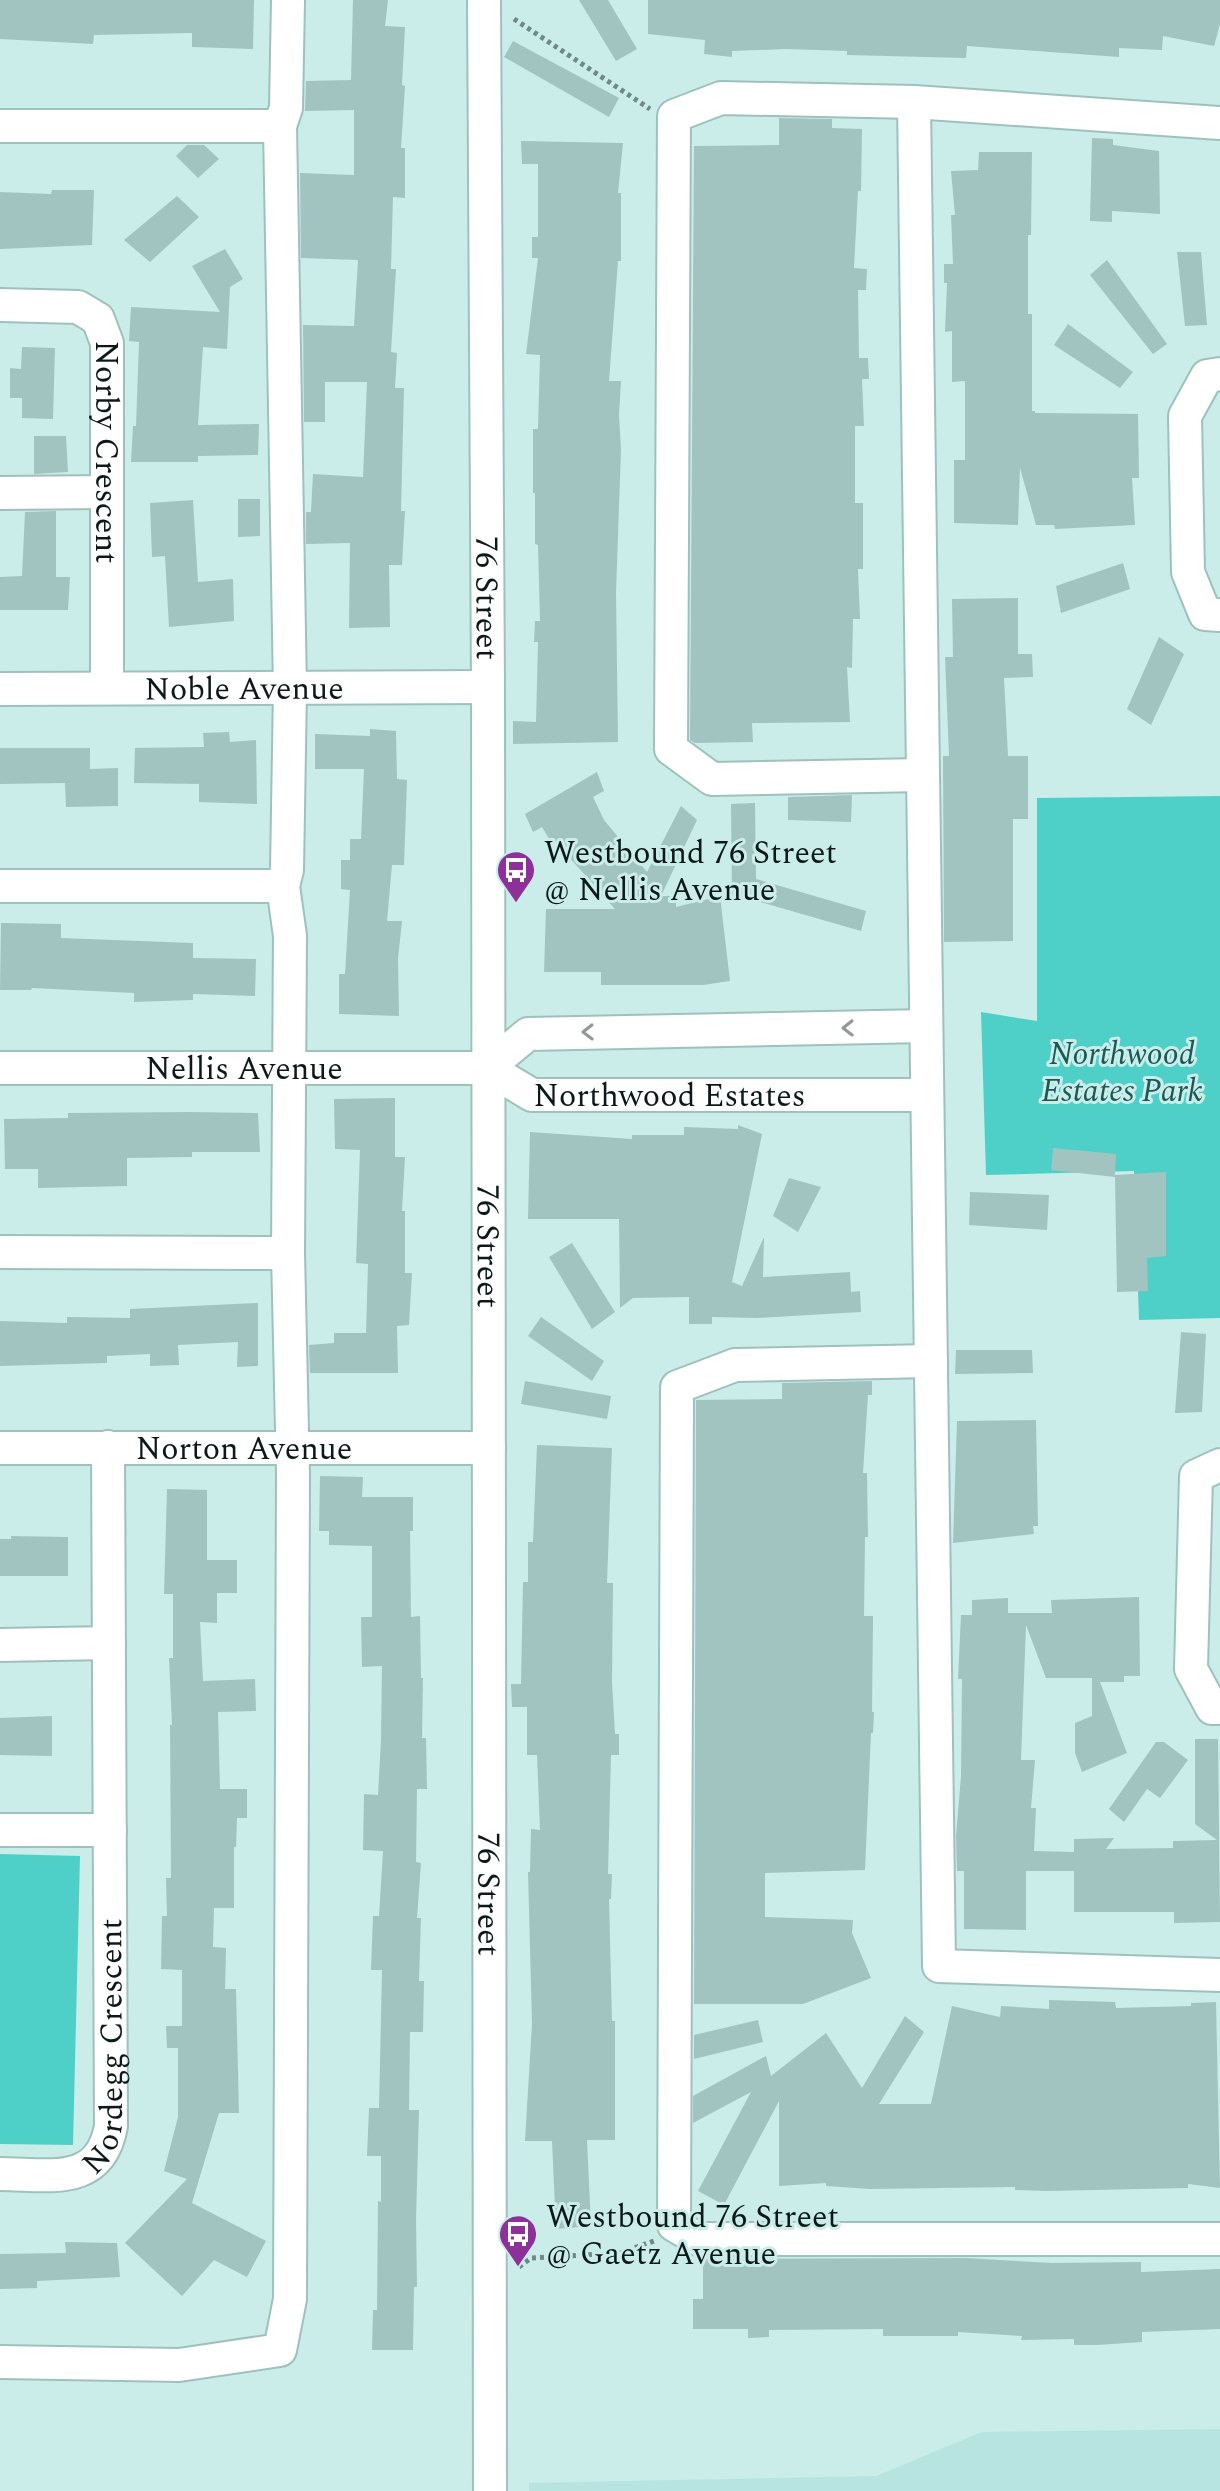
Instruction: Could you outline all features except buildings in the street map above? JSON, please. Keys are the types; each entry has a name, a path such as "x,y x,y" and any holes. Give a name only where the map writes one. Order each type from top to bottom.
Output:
{"street":[{"path":"0,2362 179,2365 280,2350 290,2299 293,1448 288,1253 290,936 283,886 287,870 290,689 280,126 286,108 288,0"},
{"name":"76 Street","path":"484,0 490,2491"},
{"path":"923,775 712,779 671,749 674,116 721,98 914,102 1220,123"},
{"path":"914,102 939,1966 1220,1975"},
{"path":"0,126 280,126"},
{"name":"Norby Crescent","path":"0,305 78,307 98,319 107,343 107,688"},
{"path":"1220,374 1207,376 1185,416 1188,572 1205,614 1220,615"},
{"path":"0,493 107,492"},
{"name":"Noble Avenue","path":"0,689 488,687"},
{"path":"0,886 283,886"},
{"name":"Northwood Estates","path":"926,1026 528,1034 487,1068 532,1095 927,1095"},
{"name":"Nellis Avenue","path":"0,1068 487,1068"},
{"path":"0,1252 288,1253"},
{"path":"931,1361 735,1365 677,1387 674,2225 698,2239 1220,2239"},
{"name":"Nordegg Crescent","path":"0,2174 79,2173 97,2161 111,2126 108,1447"},
{"name":"Norton Avenue","path":"0,1448 489,1448"},
{"path":"1220,1465 1196,1476 1191,1669 1212,1708 1220,1708"},
{"path":"0,1645 109,1643"},
{"path":"0,1830 110,1830"}],"path":[{"path":"514,19 622,93 674,124"},
{"path":"517,2270 525,2260 545,2255 631,2251 681,2229"}],"shaded area":[{"path":"1220,2429 1220,2491 529,2491 529,2483 876,2476 982,2432"}],"green space":[{"name":"Northwood Estates Park","path":"1220,796 1220,1318 1139,1320 1134,1171 986,1175 981,1012 1037,1021 1037,798"},
{"path":"0,1854 80,1856 73,2145 0,2144"}],"place":[{"name":"Westbound 76 Street @ Nellis Avenue","path":"516,904"},
{"name":"Westbound 76 Street @ Gaetz Avenue","path":"518,2268"}]}
